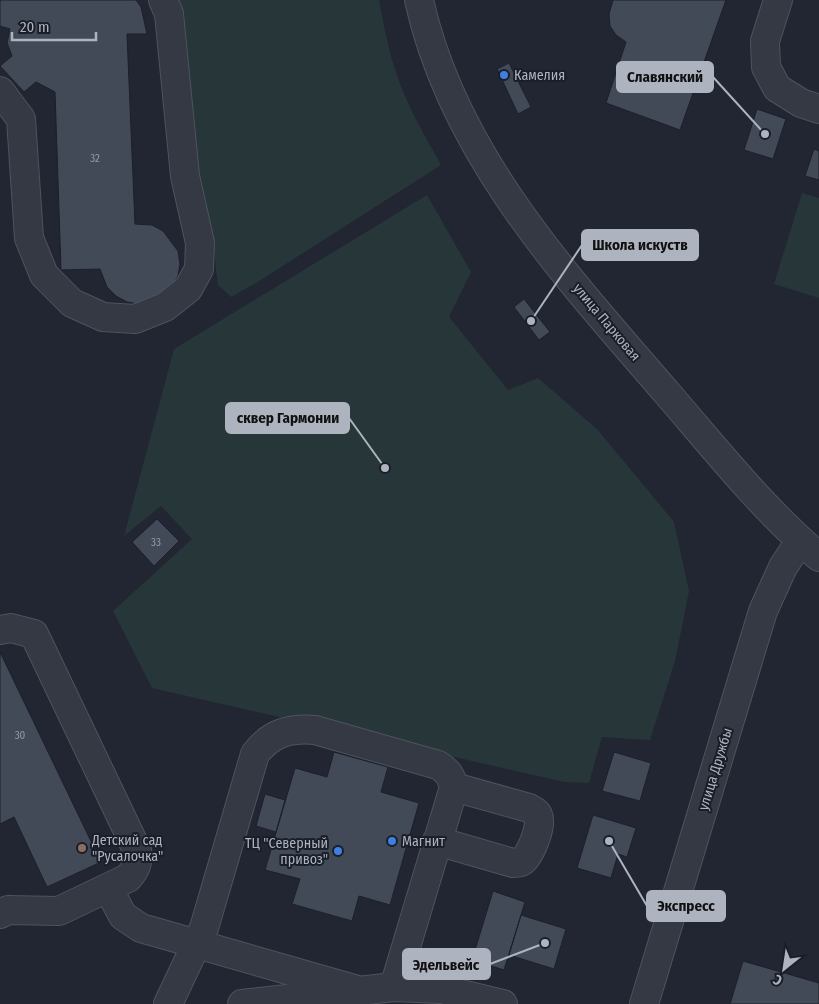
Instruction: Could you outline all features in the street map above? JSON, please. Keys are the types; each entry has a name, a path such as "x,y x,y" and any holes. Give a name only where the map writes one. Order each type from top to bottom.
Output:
{"street":[{"path":"0,91 21,119 28,238 44,275 72,303 102,318 136,319 165,307 188,289 199,269 200,243 185,176 169,14 163,0"},
{"name":"улица Парковая","path":"419,0 431,42 463,122 529,225 571,279 740,478 810,549"},
{"path":"778,0 765,41 766,67 777,88 802,103 819,108"},
{"name":"улица Дружбы","path":"644,1004 763,611 779,574 810,549"},
{"path":"0,630 11,628 34,634 137,850 138,858 135,870 128,878 59,911 8,910 0,914"},
{"path":"168,1004 197,945 255,754 264,742 279,732 297,728 315,730 438,765 448,771 454,787 394,987"},
{"path":"438,841 513,862 521,862 530,853 539,822 536,812 454,787"},
{"path":"108,888 123,916 141,928 361,991"},
{"path":"242,1004 394,987 419,996 460,993 503,1004"}],"shaded area":[{"path":"176,0 379,0 389,47 401,87 441,165 231,297 218,285 214,251 195,158"},
{"path":"802,193 819,198 819,298 774,284"},
{"path":"427,195 471,272 449,317 508,390 538,378 597,429 674,522 689,591 675,661 650,740 602,737 589,783 564,782 152,688 113,611 192,539 161,506 124,536 174,349"}],"building":[{"path":"0,0 136,0 141,7 147,34 127,34 135,224 152,225 163,231 178,251 180,264 178,276 172,287 163,296 139,304 127,302 116,296 107,287 100,269 61,270 55,92 36,82 24,92 0,66 12,56 7,43 10,29 0,26"},
{"path":"613,0 726,0 680,130 606,103 626,42 616,35 610,26 609,14"},
{"path":"509,63 531,107 518,114 497,69"},
{"path":"757,109 786,119 773,159 744,150"},
{"path":"814,149 819,151 819,180 805,176"},
{"path":"524,299 550,332 539,340 514,307"},
{"path":"157,519 179,541 154,566 132,542"},
{"path":"0,652 101,862 47,887 14,817 0,824"},
{"name":"ТЦ \"Северный привоз\"","path":"334,752 388,767 381,792 419,803 390,905 359,896 352,921 292,904 300,879 265,870 295,768 327,777"},
{"path":"614,752 651,763 640,801 602,791"},
{"path":"265,794 285,800 276,832 256,826"},
{"path":"593,815 636,828 627,857 618,854 611,878 577,868"},
{"path":"493,891 525,902 504,970 472,960"},
{"path":"521,915 566,929 554,969 509,955"},
{"path":"743,961 819,983 819,1004 730,1004"}],"place":[{"name":"Камелия","path":"504,75"},
{"name":"Славянский","path":"765,134"},
{"name":"Школа искуств","path":"531,321"},
{"name":"сквер Гармонии","path":"385,468"},
{"name":"Магнит","path":"392,841"},
{"name":"Экспресс","path":"609,841"},
{"name":"Детский сад \"Русалочка\"","path":"82,848"},
{"name":"ТЦ \"Северный привоз\"","path":"338,851"},
{"name":"Эдельвейс","path":"545,943"}]}
